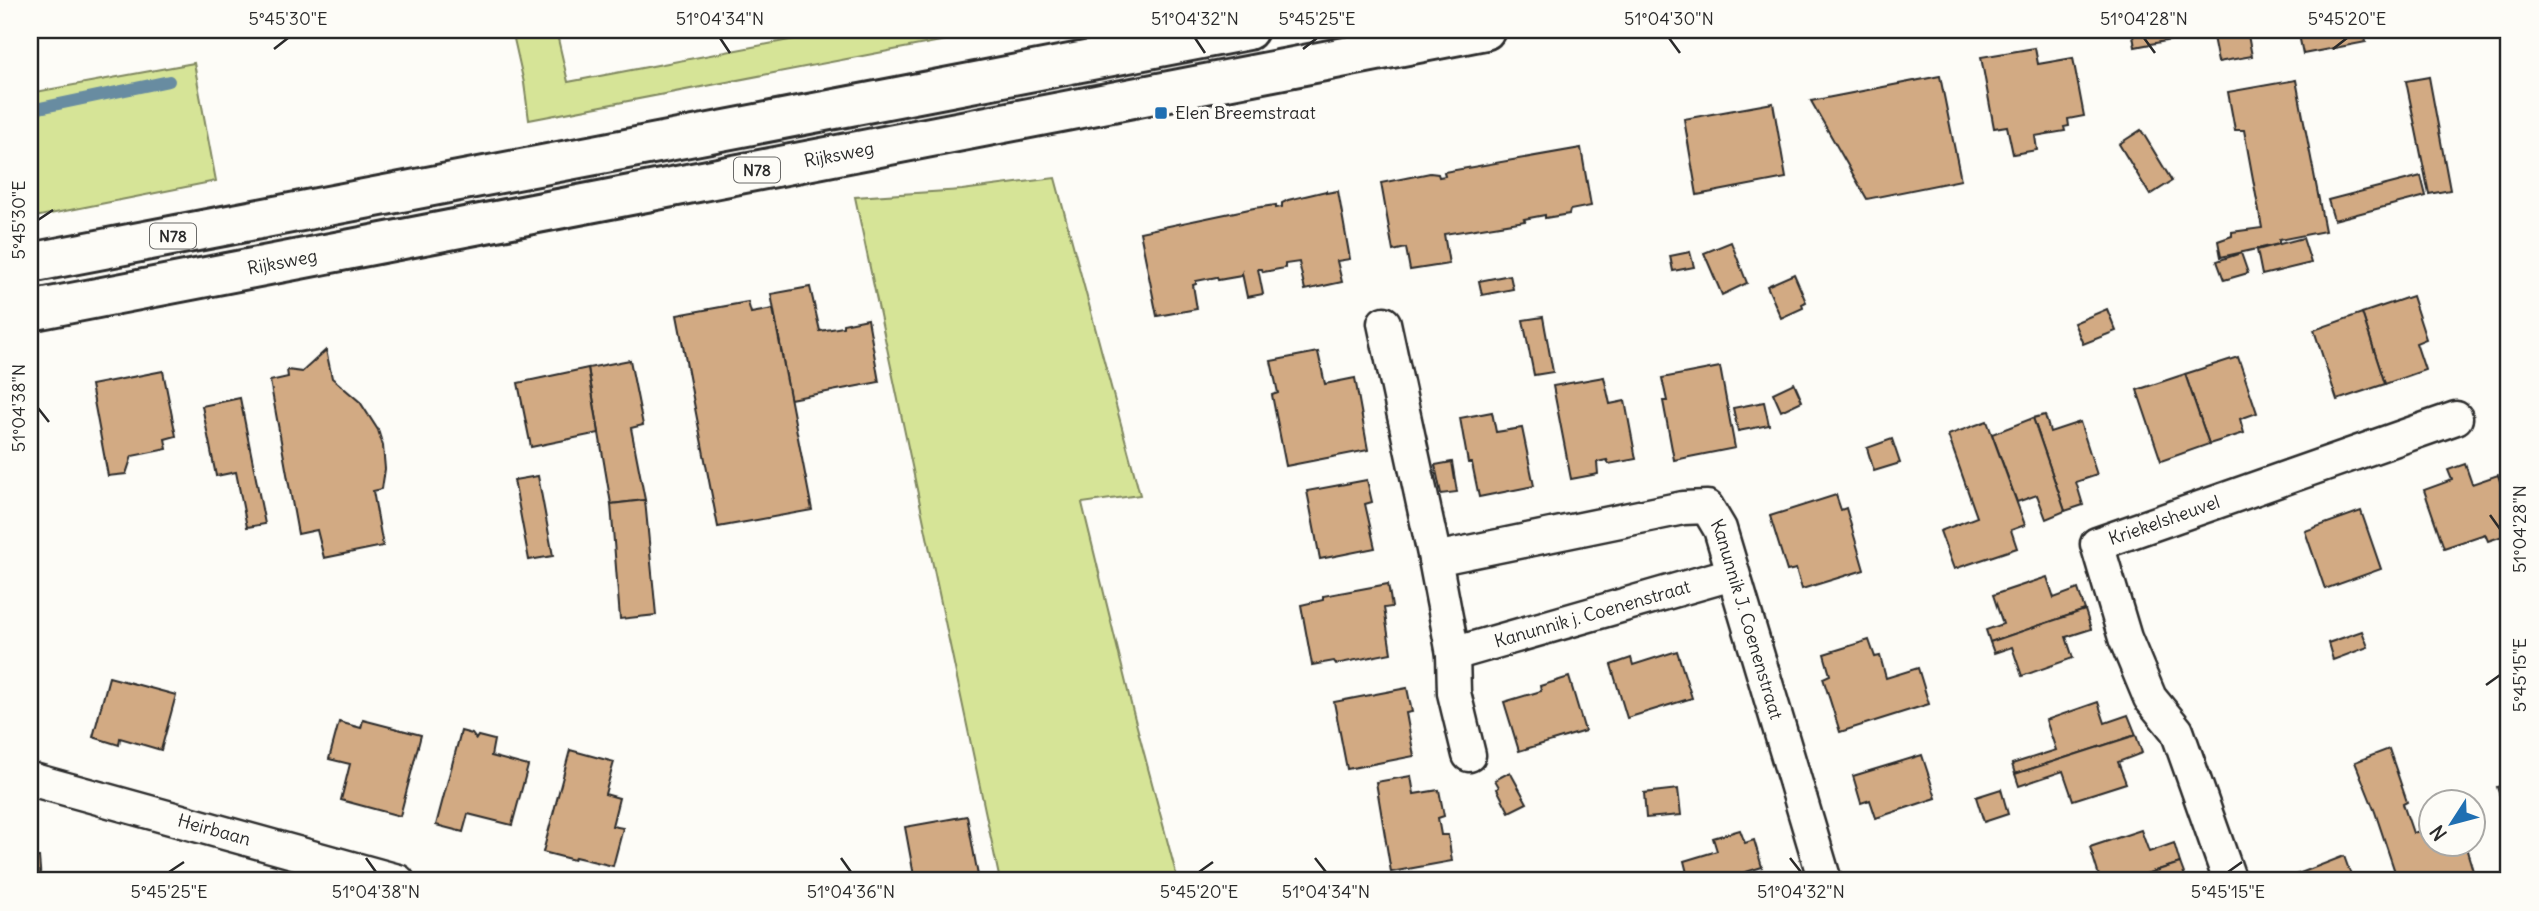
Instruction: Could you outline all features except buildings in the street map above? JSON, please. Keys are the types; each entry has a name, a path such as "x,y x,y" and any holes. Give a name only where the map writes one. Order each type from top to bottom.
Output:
{"main road":[{"name":"N78","path":"30,263 1248,30"},
{"name":"Rijksweg","path":"30,311 1485,30"}],"street":[{"path":"1384,323 1435,559 1452,654 1454,693 1469,755"},
{"name":"Kriekelsheuvel","path":"2230,881 2177,731 2150,698 2125,638 2097,544 2456,418"},
{"name":"Kanunnik J. Coenenstraat","path":"1435,559 1684,508 1707,507 1720,529 1825,881"},
{"name":"Kanunnik j. Coenenstraat","path":"1452,654 1732,574"},
{"name":"Heirbaan","path":"30,779 398,881"}],"green space":[{"path":"512,30 556,30 568,82 842,30 998,30 529,120"},
{"path":"194,63 216,181 30,218 30,93"},
{"path":"1055,178 1140,495 1082,503 1178,881 1000,881 855,197 962,190"}],"waterway":[{"path":"30,110 169,81"}],"place":[{"name":"Elen Breemstraat","path":"1161,113"}]}
